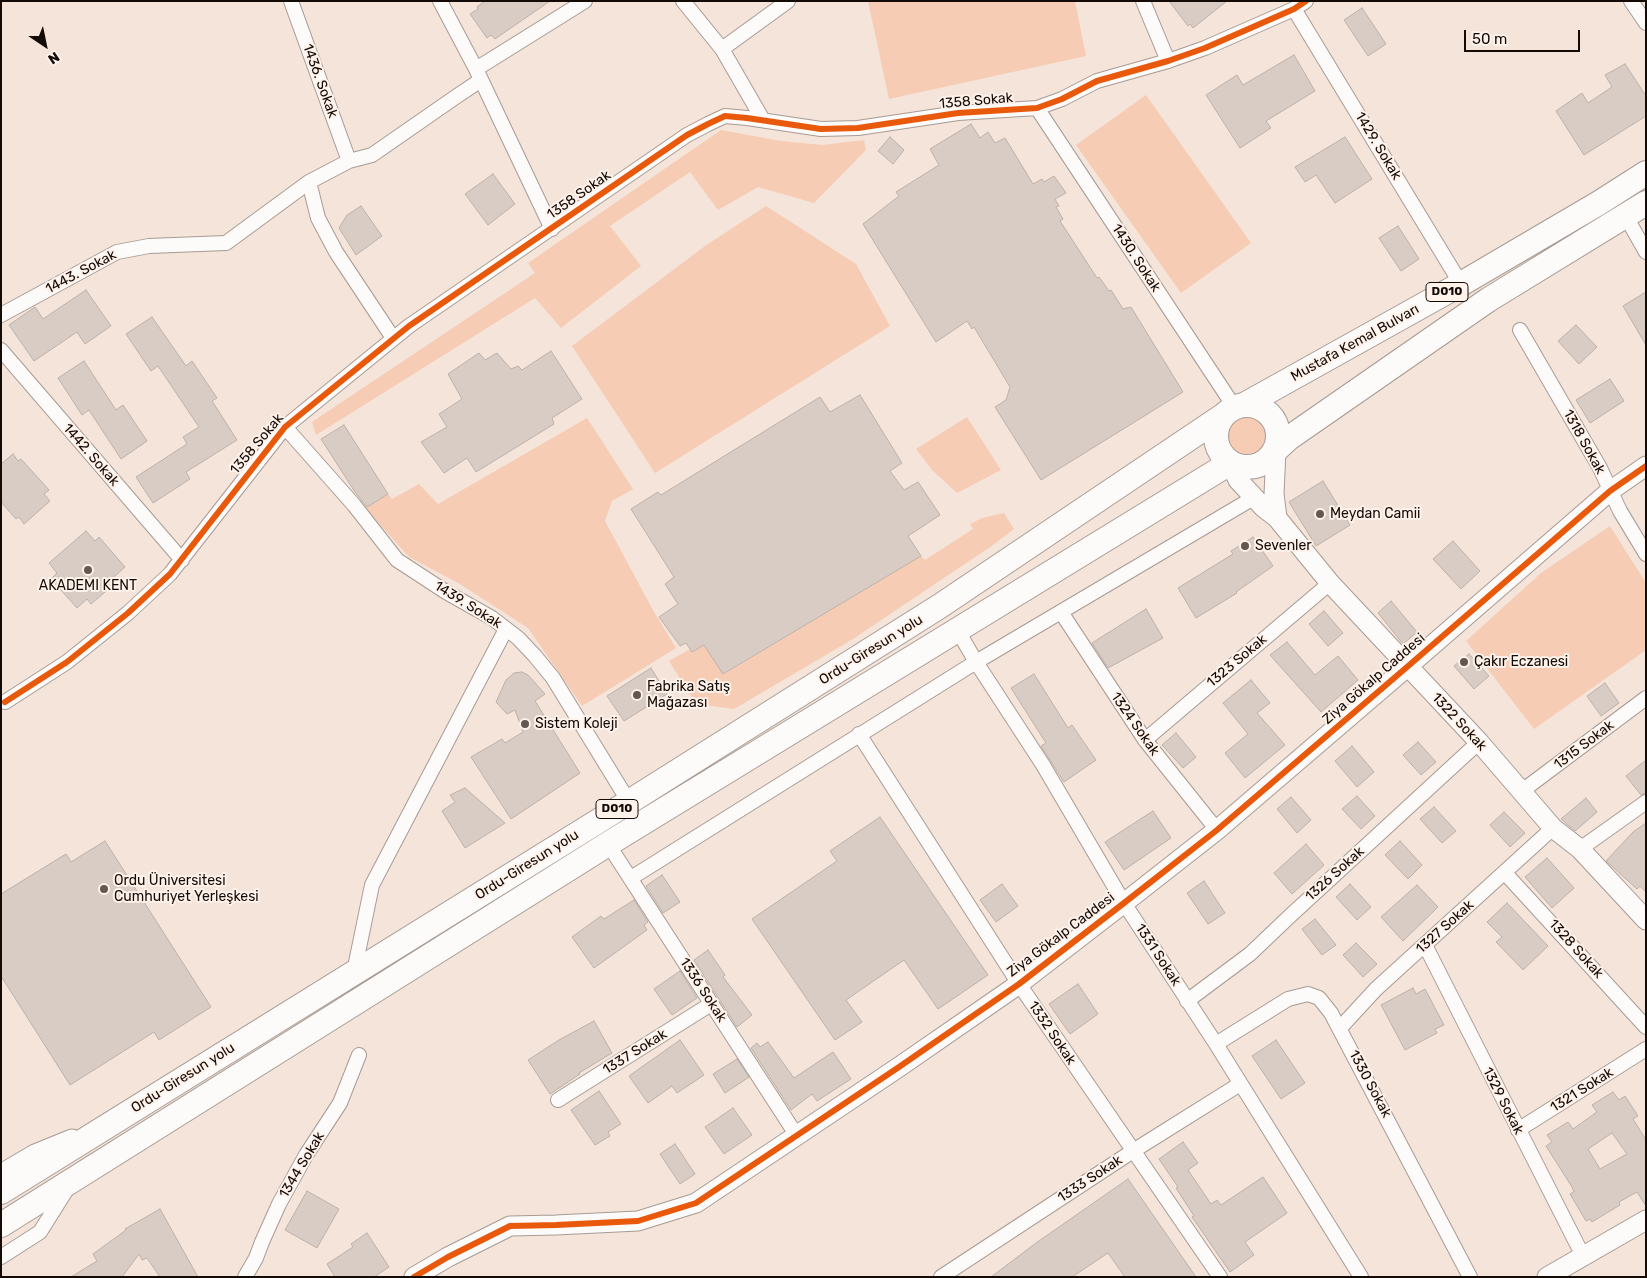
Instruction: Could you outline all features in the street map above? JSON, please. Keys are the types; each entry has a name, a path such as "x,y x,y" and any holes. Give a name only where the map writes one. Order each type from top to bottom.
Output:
{"highway":[{"name":"Mustafa Kemal Bulvarı","path":"1234,409 1461,284 1599,203 1646,173"},
{"name":"D010","path":"1276,450 1294,434 1488,300 1646,202"},
{"path":"1254,406 1263,409 1276,423 1278,441 1276,450 1270,459 1258,466 1244,468 1230,463 1221,454 1216,441 1217,427 1234,409 1254,406"},
{"name":"Ordu-Giresun yolu","path":"1,1192 629,802 940,606 1234,409"},
{"name":"Ordu-Giresun yolu","path":"1,1225 608,844 1230,463"}],"street":[{"name":"1436. Sokak","path":"292,1 348,161"},
{"path":"440,1 479,74 552,229"},
{"path":"393,338 336,252 318,218 309,182 348,161 372,155 479,74 585,1"},
{"path":"683,1 722,49 763,120"},
{"path":"722,49 788,1"},
{"path":"1143,1 1168,62"},
{"path":"1631,1 1646,23"},
{"name":"1358 Sokak","path":"5,702 67,662 128,613 170,574 285,427 408,326 687,135 725,116 821,129 858,128 958,113 1036,108 1062,99 1097,81 1168,62 1205,48 1300,5"},
{"name":"1429. Sokak","path":"1300,5 1461,284"},
{"name":"1430. Sokak","path":"1036,108 1234,409"},
{"name":"1443. Sokak","path":"1,315 117,252 150,246 226,243 309,182"},
{"path":"1625,215 1646,252"},
{"name":"1318 Sokak","path":"1520,330 1600,468 1610,491 1646,554"},
{"name":"1442. Sokak","path":"1,350 182,560"},
{"name":"1439. Sokak","path":"285,427 354,505 397,560 446,592 492,618 535,656 553,678 629,802"},
{"path":"1276,450 1274,494 1277,518"},
{"name":"1322 Sokak","path":"1230,463 1238,480 1264,508 1277,518 1330,582 1479,742 1553,828 1580,849 1644,915"},
{"name":"Ziya Gökalp Caddesi","path":"414,1277 448,1257 510,1226 638,1221 696,1203 1019,984 1124,903 1217,830 1610,491 1646,466"},
{"path":"631,878 976,662 1255,497"},
{"name":"1323 Sokak","path":"1144,740 1330,582"},
{"name":"1324 Sokak","path":"1061,612 1144,740 1217,830"},
{"path":"354,972 372,886 506,629"},
{"name":"1331 Sokak","path":"958,631 976,662 1044,764 1124,903 1216,1044 1361,1277"},
{"name":"1315 Sokak","path":"1522,792 1646,698"},
{"name":"1332 Sokak","path":"859,734 1019,984 1220,1277"},
{"name":"1326 Sokak","path":"1187,1001 1250,954 1479,742"},
{"path":"1580,849 1646,802"},
{"name":"1327 Sokak","path":"1340,1028 1376,989 1553,828"},
{"name":"1336 Sokak","path":"608,844 797,1136"},
{"name":"1328 Sokak","path":"1505,873 1646,1026"},
{"name":"1329 Sokak","path":"1425,945 1583,1256"},
{"name":"1330 Sokak","path":"1216,1044 1288,999 1308,994 1319,998 1340,1028 1470,1277"},
{"name":"1337 Sokak","path":"558,1100 711,1004"},
{"name":"1321 Sokak","path":"1518,1130 1646,1049"},
{"name":"1344 Sokak","path":"245,1277 256,1258 279,1204 306,1155 340,1103 359,1055"},
{"name":"1333 Sokak","path":"941,1277 1240,1084"},
{"path":"1,1174 35,1154 108,1125"},
{"path":"1,1257 40,1232 72,1181"},
{"path":"1547,1277 1646,1220"}],"shaded area":[{"path":"868,1 1075,1 1086,56 889,99"},
{"path":"1146,95 1251,243 1181,293 1076,145"},
{"path":"721,130 781,141 822,145 864,140 866,150 814,203 758,187 718,210 690,172 610,226 641,266 561,328 535,298 316,435 312,422 535,273 528,263"},
{"path":"766,206 856,264 890,326 655,473 572,346 705,246"},
{"path":"1247,416 1260,422 1266,435 1260,448 1247,454 1234,448 1228,435 1234,422"},
{"path":"967,417 1001,470 957,493 932,470 916,449"},
{"path":"587,418 633,489 612,501 605,521 654,612 676,648 582,706 528,628 460,584 409,557 365,508 388,494 392,499 419,484 438,504"},
{"path":"1004,513 1014,529 993,545 853,639 734,709 696,704 669,661 690,649 692,652 704,645 724,674 921,556 925,560 973,529 970,524 982,518"},
{"path":"1610,526 1646,583 1646,650 1534,729 1466,641 1541,573"}],"building":[{"path":"485,1 550,1 495,39 491,35 487,38 470,14"},
{"path":"1169,1 1227,1 1193,28 1190,24 1188,26"},
{"path":"1362,8 1386,44 1368,56 1344,20"},
{"path":"1294,55 1315,91 1266,121 1271,128 1240,148 1206,95 1237,75 1243,85"},
{"path":"1625,64 1646,96 1646,116 1584,155 1556,111 1582,93 1588,103 1612,87 1605,75"},
{"path":"971,124 980,138 988,132 995,143 1005,138 1033,184 1042,179 1044,182 1054,176 1066,193 1055,199 1059,206 1056,207 1063,219 1060,221 1097,278 1099,277 1109,291 1111,290 1123,309 1131,307 1183,392 1041,480 995,407 1006,400 1010,387 974,327 972,329 967,321 936,342 863,224 899,196 896,192 939,165 930,149"},
{"path":"890,137 904,150 893,164 878,151"},
{"path":"1345,137 1372,179 1335,203 1316,175 1305,182 1295,167"},
{"path":"493,174 515,204 488,225 465,194"},
{"path":"361,206 382,236 356,255 339,228 347,215"},
{"path":"1398,226 1419,259 1401,271 1379,238"},
{"path":"86,290 111,326 85,344 77,332 34,361 9,325 35,307 43,319"},
{"path":"1646,292 1646,345 1623,306"},
{"path":"152,317 186,366 192,361 217,398 212,401 237,440 186,472 190,479 153,503 136,477 187,444 183,437 199,427 158,366 151,371 126,334"},
{"path":"1576,325 1597,347 1579,364 1558,341"},
{"path":"551,351 582,399 552,418 554,424 476,472 467,458 444,473 421,442 447,427 439,414 462,399 448,374 479,353 485,360 497,353 511,369 518,366 522,370"},
{"path":"84,361 116,410 123,405 147,441 121,459 89,410 82,415 58,378"},
{"path":"1610,379 1624,401 1590,423 1576,400"},
{"path":"860,395 902,463 890,471 904,490 918,482 940,515 908,536 921,556 723,674 704,645 692,652 686,643 680,646 659,617 678,604 665,584 674,577 631,509 658,492 661,495 820,397 830,412"},
{"path":"344,425 388,494 367,507 355,492 321,439"},
{"path":"13,454 18,461 21,459 49,490 44,494 50,501 24,524 19,517 16,519 1,502 1,464"},
{"name":"Meydan Camii","path":"1323,481 1350,525 1316,546 1289,502"},
{"name":"AKADEMI KENT","path":"86,531 95,541 99,537 125,567 114,577 118,581 91,604 87,599 77,608 51,579 57,573 49,563"},
{"path":"1253,537 1273,566 1237,593 1196,618 1178,588 1233,554 1231,551"},
{"path":"1453,541 1480,571 1461,589 1433,559"},
{"path":"1391,601 1417,632 1403,644 1378,613"},
{"path":"1146,609 1163,638 1108,668 1092,643"},
{"path":"1324,611 1343,633 1328,646 1309,624"},
{"path":"1287,642 1315,675 1338,656 1358,680 1321,712 1270,655"},
{"path":"1469,654 1489,676 1474,689 1454,666"},
{"name":"Fabrika Satış Mağazası","path":"651,668 667,694 624,721 607,696"},
{"path":"522,672 528,675 545,694 535,701 580,773 511,819 471,757 502,739 505,743 523,732 515,710 507,714 496,702 506,680 514,673"},
{"path":"1034,674 1068,728 1072,725 1096,760 1064,782 1041,746 1046,743 1011,688"},
{"path":"1251,680 1270,703 1257,713 1285,745 1245,778 1225,753 1248,734 1223,703"},
{"path":"1605,683 1619,703 1601,716 1587,696"},
{"path":"1176,733 1196,757 1183,768 1162,745"},
{"path":"1418,742 1436,762 1421,775 1403,755"},
{"path":"1352,746 1374,772 1357,787 1335,761"},
{"path":"1646,760 1646,793 1641,795 1626,776"},
{"path":"465,788 505,823 465,848 442,811 455,802 450,795"},
{"path":"1357,796 1375,816 1361,829 1342,809"},
{"path":"1291,797 1311,820 1297,833 1277,809"},
{"path":"1586,798 1597,812 1575,831 1561,819"},
{"path":"1434,807 1456,831 1442,843 1420,819"},
{"path":"1153,811 1171,838 1124,870 1105,842"},
{"path":"1504,812 1525,833 1510,847 1490,825"},
{"path":"880,817 988,975 938,1009 904,960 846,1000 862,1022 835,1040 752,919 837,861 830,851"},
{"path":"1646,823 1646,892 1640,886 1637,889 1606,861 1633,832"},
{"path":"105,841 211,1007 159,1040 154,1032 70,1085 1,976 1,894 66,854 71,862"},
{"path":"1400,841 1422,865 1408,879 1385,855"},
{"path":"1306,844 1324,865 1292,894 1274,873"},
{"path":"1547,858 1574,888 1552,908 1525,877"},
{"path":"662,875 680,902 663,913 646,886"},
{"path":"1204,881 1225,913 1208,924 1187,893"},
{"path":"1002,884 1018,906 996,922 980,900"},
{"path":"1350,884 1371,907 1357,920 1336,897"},
{"path":"1417,885 1438,907 1403,941 1381,917"},
{"path":"634,900 648,922 644,925 647,930 594,968 572,937 601,916 604,919"},
{"path":"1507,903 1548,946 1523,970 1496,942 1502,937 1487,922"},
{"path":"1315,919 1336,945 1322,955 1302,929"},
{"path":"1356,943 1377,964 1363,977 1343,955"},
{"path":"708,950 725,975 723,977 752,1015 737,1027 694,960"},
{"path":"680,971 697,998 672,1015 654,989"},
{"path":"1078,984 1098,1014 1070,1034 1049,1004"},
{"path":"1413,988 1416,994 1425,989 1444,1025 1435,1029 1437,1033 1405,1050 1381,1005"},
{"path":"594,1021 612,1053 579,1073 550,1094 528,1060"},
{"path":"680,1040 704,1075 677,1093 672,1086 648,1103 629,1076"},
{"path":"1276,1040 1305,1083 1281,1099 1252,1056"},
{"path":"768,1042 794,1078 833,1052 851,1079 817,1101 812,1094 791,1110 751,1048 757,1043 760,1047"},
{"path":"737,1059 749,1077 725,1093 713,1074"},
{"path":"599,1091 621,1124 608,1132 610,1136 595,1145 571,1110"},
{"path":"1613,1092 1619,1100 1625,1096 1638,1116 1633,1119 1646,1140 1646,1206 1637,1192 1619,1202 1620,1205 1592,1222 1590,1219 1586,1221 1570,1194 1574,1192 1572,1187 1546,1146 1552,1142 1547,1135 1568,1122 1573,1129 1597,1112 1592,1105","holes":["1612,1133 1627,1154 1600,1169 1588,1149"]},
{"path":"733,1108 752,1135 724,1154 705,1127"},
{"path":"1183,1142 1198,1163 1188,1170 1211,1204 1217,1200 1221,1205 1263,1177 1287,1213 1245,1242 1254,1255 1230,1272 1192,1217 1194,1216 1176,1188 1178,1187 1159,1159"},
{"path":"675,1144 695,1174 680,1184 660,1154"},
{"path":"1128,1179 1196,1277 1125,1277 1108,1253 1072,1277 991,1277 1036,1243"},
{"path":"307,1191 339,1209 317,1248 285,1230"},
{"path":"160,1209 198,1277 160,1277 147,1258 142,1260 139,1254 122,1277 71,1277 97,1261 93,1254 125,1229"},
{"path":"367,1233 389,1267 374,1277 335,1277 327,1264 353,1247 351,1244"}],"cycle path":[{"path":"5,702 67,662 128,613 170,574 285,427 409,326 687,135 725,116 821,129 858,128 958,113 1037,108 1062,99 1097,81 1168,61 1205,48 1294,9 1306,1"},
{"path":"414,1277 448,1257 510,1226 638,1221 696,1203 1019,984 1124,903 1217,830 1610,491 1646,466"}],"place":[{"name":"Meydan Camii","path":"1320,514"},
{"name":"Sevenler","path":"1245,546"},
{"name":"AKADEMI KENT","path":"88,570"},
{"name":"Çakır Eczanesi","path":"1464,662"},
{"name":"Fabrika Satış Mağazası","path":"637,695"},
{"name":"Sistem Koleji","path":"525,724"},
{"name":"Ordu Üniversitesi Cumhuriyet Yerleşkesi","path":"104,889"}]}
